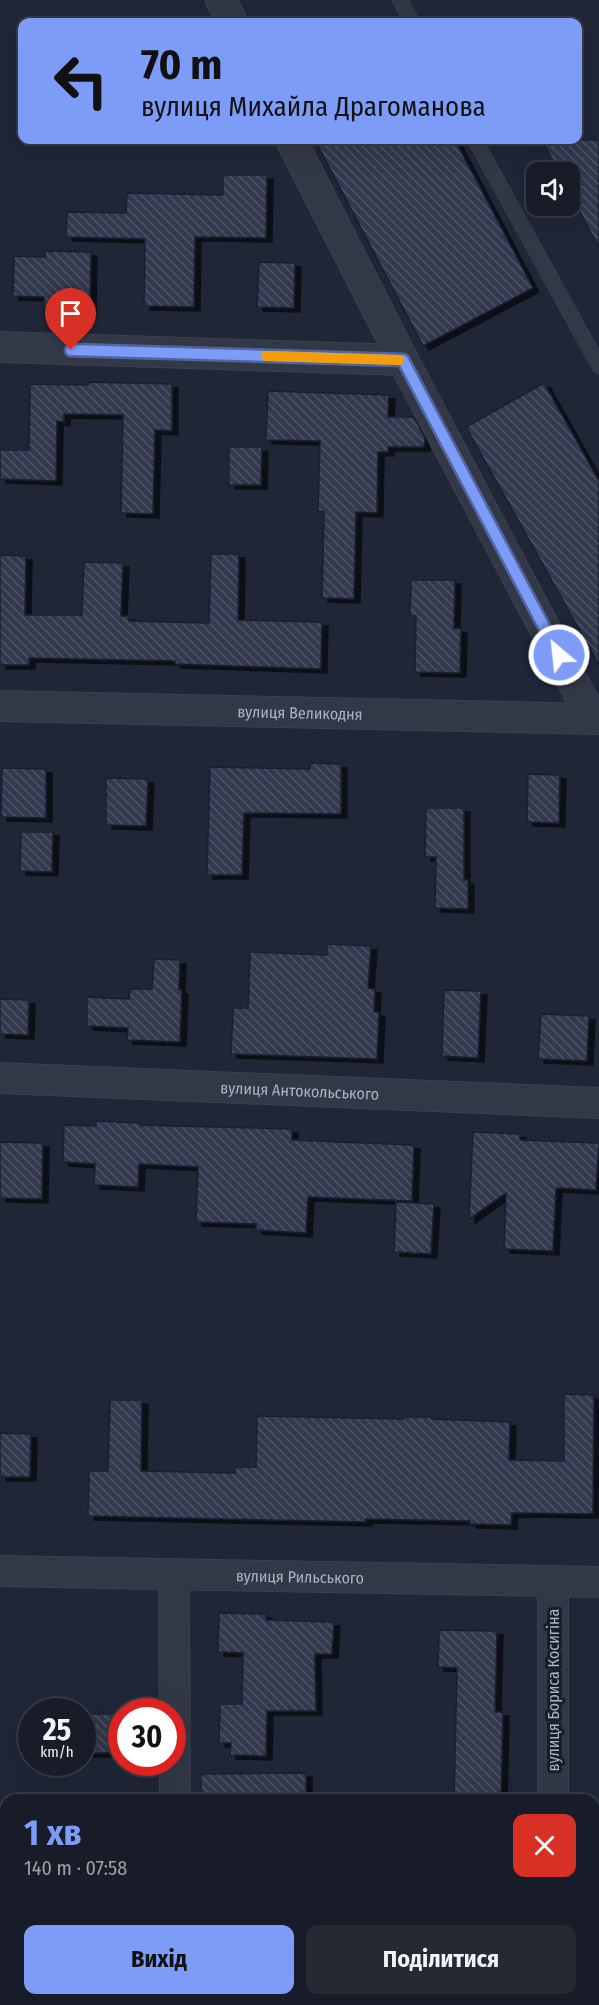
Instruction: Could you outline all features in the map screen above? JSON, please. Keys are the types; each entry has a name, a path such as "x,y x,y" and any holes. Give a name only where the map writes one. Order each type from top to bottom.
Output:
{"street":[{"path":"221,0 230,18"},
{"path":"293,144 403,360 596,718"},
{"path":"0,347 403,360"},
{"name":"вулиця Великодня","path":"0,706 596,718"},
{"name":"вулиця Антокольського","path":"0,1078 599,1102"},
{"name":"вулиця Рильського","path":"0,1571 599,1582"},
{"path":"174,1574 175,1794"},
{"name":"вулиця Бориса Косигіна","path":"553,1581 553,1794"}],"lane":[{"path":"400,0 410,18"},
{"path":"477,144 599,366"}],"building":[{"path":"582,140 599,140 599,248 580,212 580,162 554,162 544,144 582,144"},
{"path":"317,144 457,144 533,288 423,346"},
{"path":"223,175 267,175 266,238 195,237 194,307 144,306 145,239 66,237 67,212 126,213 127,193 223,195"},
{"path":"45,251 91,252 90,309 44,308 44,297 13,296 14,256 45,257"},
{"path":"259,262 295,263 294,308 257,307"},
{"path":"88,382 172,384 172,431 155,430 153,514 121,513 123,415 64,414 64,422 57,421 56,481 0,479 0,450 29,450 30,384 88,385"},
{"path":"544,383 599,481 599,665 466,427"},
{"path":"268,391 389,395 388,417 414,417 425,438 424,447 388,447 388,452 378,452 377,513 356,512 354,599 322,598 324,512 318,511 320,441 266,440"},
{"path":"229,447 262,447 261,485 229,485"},
{"path":"211,554 239,554 238,620 322,622 321,669 175,664 175,661 29,658 29,665 0,665 0,555 26,556 25,615 82,615 84,562 123,563 121,616 129,616 129,621 209,623"},
{"path":"411,580 455,580 454,628 461,629 460,673 415,672 416,616 410,616"},
{"path":"310,763 341,764 341,814 244,813 242,875 207,875 210,767 310,769"},
{"path":"2,768 46,769 46,818 1,817"},
{"path":"528,774 560,775 559,823 527,822"},
{"path":"106,778 148,779 146,826 106,825"},
{"path":"426,808 464,808 464,880 468,880 468,909 435,908 436,857 425,857"},
{"path":"21,832 53,832 52,872 20,871"},
{"path":"327,944 371,946 368,988 375,989 374,1012 379,1012 377,1059 231,1054 233,1008 248,1008 250,952 327,955"},
{"path":"154,959 180,960 179,990 182,990 180,1042 127,1040 128,1028 87,1026 87,997 129,999 130,989 152,989"},
{"path":"444,990 481,991 478,1058 442,1056"},
{"path":"0,999 29,1000 28,1035 0,1034"},
{"path":"541,1014 589,1016 587,1061 538,1059"},
{"path":"96,1121 140,1123 140,1125 292,1129 292,1140 414,1145 412,1201 308,1197 306,1233 256,1230 256,1224 196,1222 198,1167 139,1164 138,1187 94,1185 95,1164 63,1162 64,1125 96,1126"},
{"path":"473,1132 520,1134 520,1140 599,1143 596,1190 556,1188 553,1251 504,1249 506,1193 469,1219"},
{"path":"0,1142 43,1143 42,1199 0,1198"},
{"path":"396,1202 434,1204 431,1254 394,1252"},
{"path":"564,1394 594,1395 593,1514 512,1513 511,1525 470,1524 470,1521 366,1519 366,1522 88,1516 89,1471 108,1471 110,1400 142,1400 141,1471 235,1473 235,1467 256,1467 257,1416 403,1419 403,1417 432,1417 432,1419 510,1422 509,1460 564,1461"},
{"path":"0,1433 31,1434 30,1477 0,1477"},
{"path":"219,1613 266,1614 266,1620 334,1622 332,1654 315,1654 316,1711 267,1711 266,1756 230,1755 231,1743 219,1743 220,1704 242,1704 243,1653 218,1652"},
{"path":"439,1630 497,1631 495,1712 503,1712 501,1794 454,1794 457,1668 438,1667"},
{"path":"96,1714 108,1714 108,1753 96,1753"},
{"path":"306,1773 306,1794 201,1794 201,1774"}],"slow traffic":[{"path":"266,356 399,360"}],"route":[{"path":"71,350 403,360 559,655"}]}
